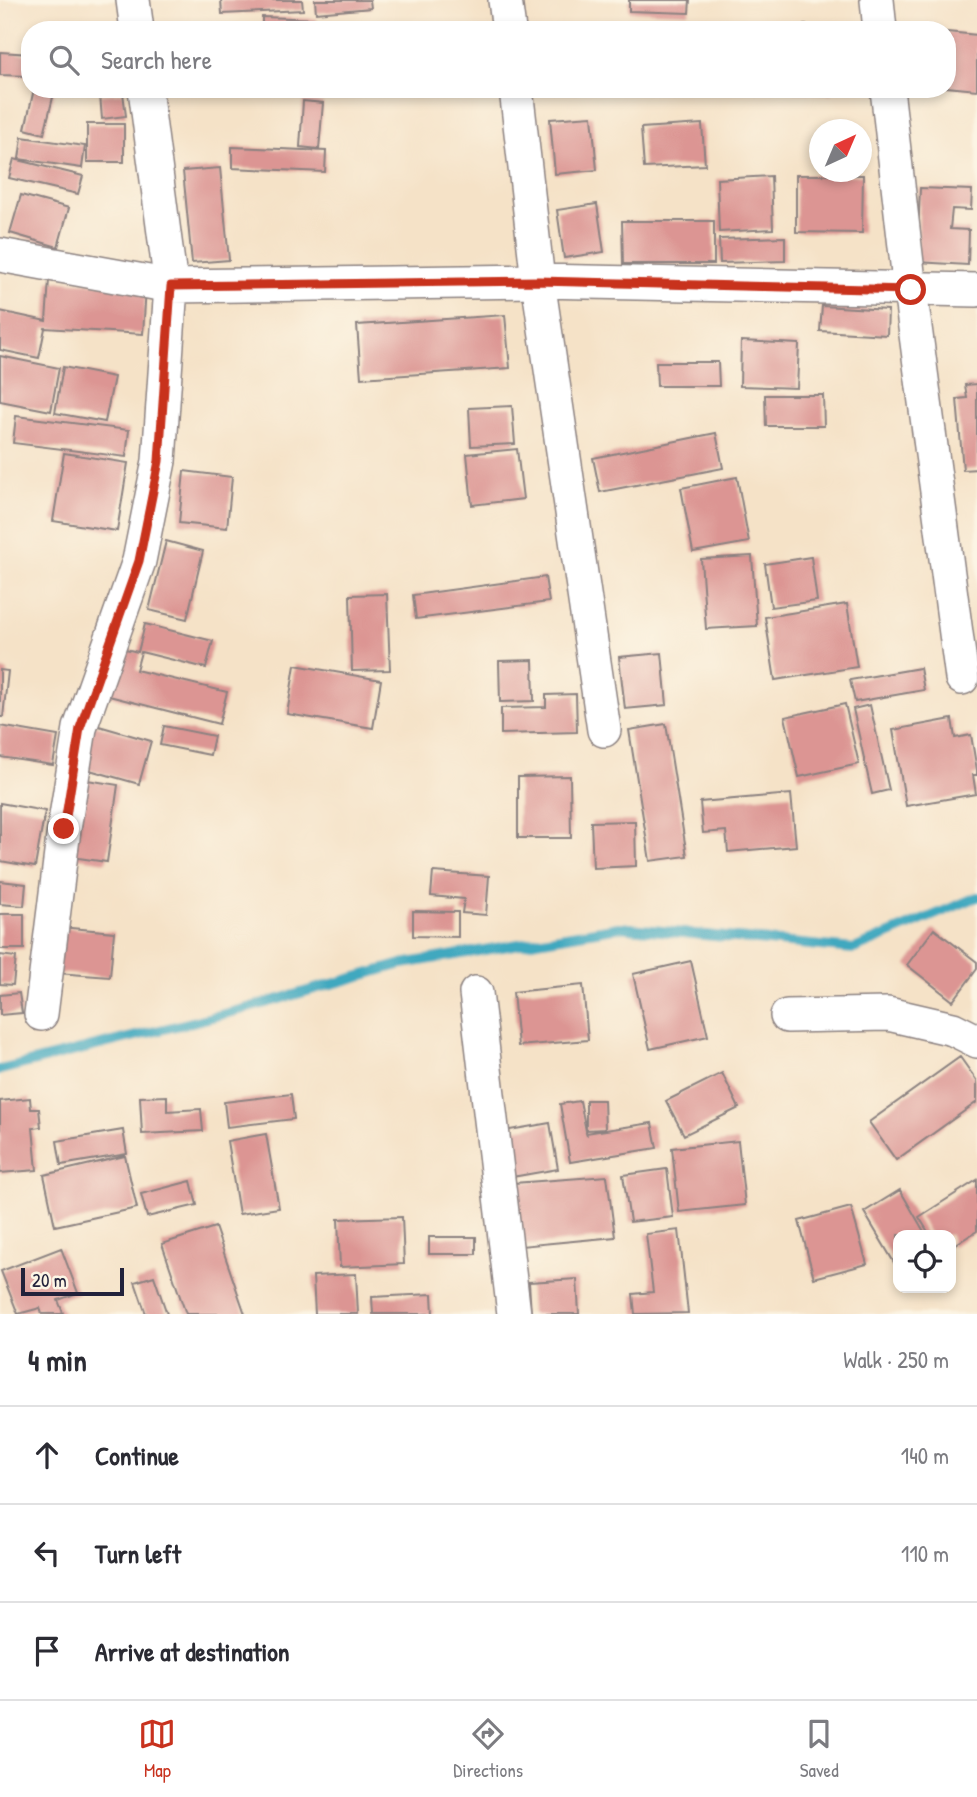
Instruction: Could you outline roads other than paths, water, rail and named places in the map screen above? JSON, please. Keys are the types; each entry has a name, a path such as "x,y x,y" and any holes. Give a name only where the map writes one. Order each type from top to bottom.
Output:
{"street":[{"path":"133,0 135,21"},
{"path":"505,0 508,21"},
{"path":"877,0 879,21"},
{"path":"41,1014 64,829 80,728 139,561 159,461 171,286 146,98"},
{"path":"517,98 538,281 604,730"},
{"path":"888,98 962,677"},
{"path":"0,255 171,286 538,281 977,290"},
{"path":"477,993 514,1314"},
{"path":"787,1016 888,1014 953,1029 977,1041"}],"waterway":[{"path":"0,1070 248,1008 402,964 619,927 854,949 977,897"}]}
